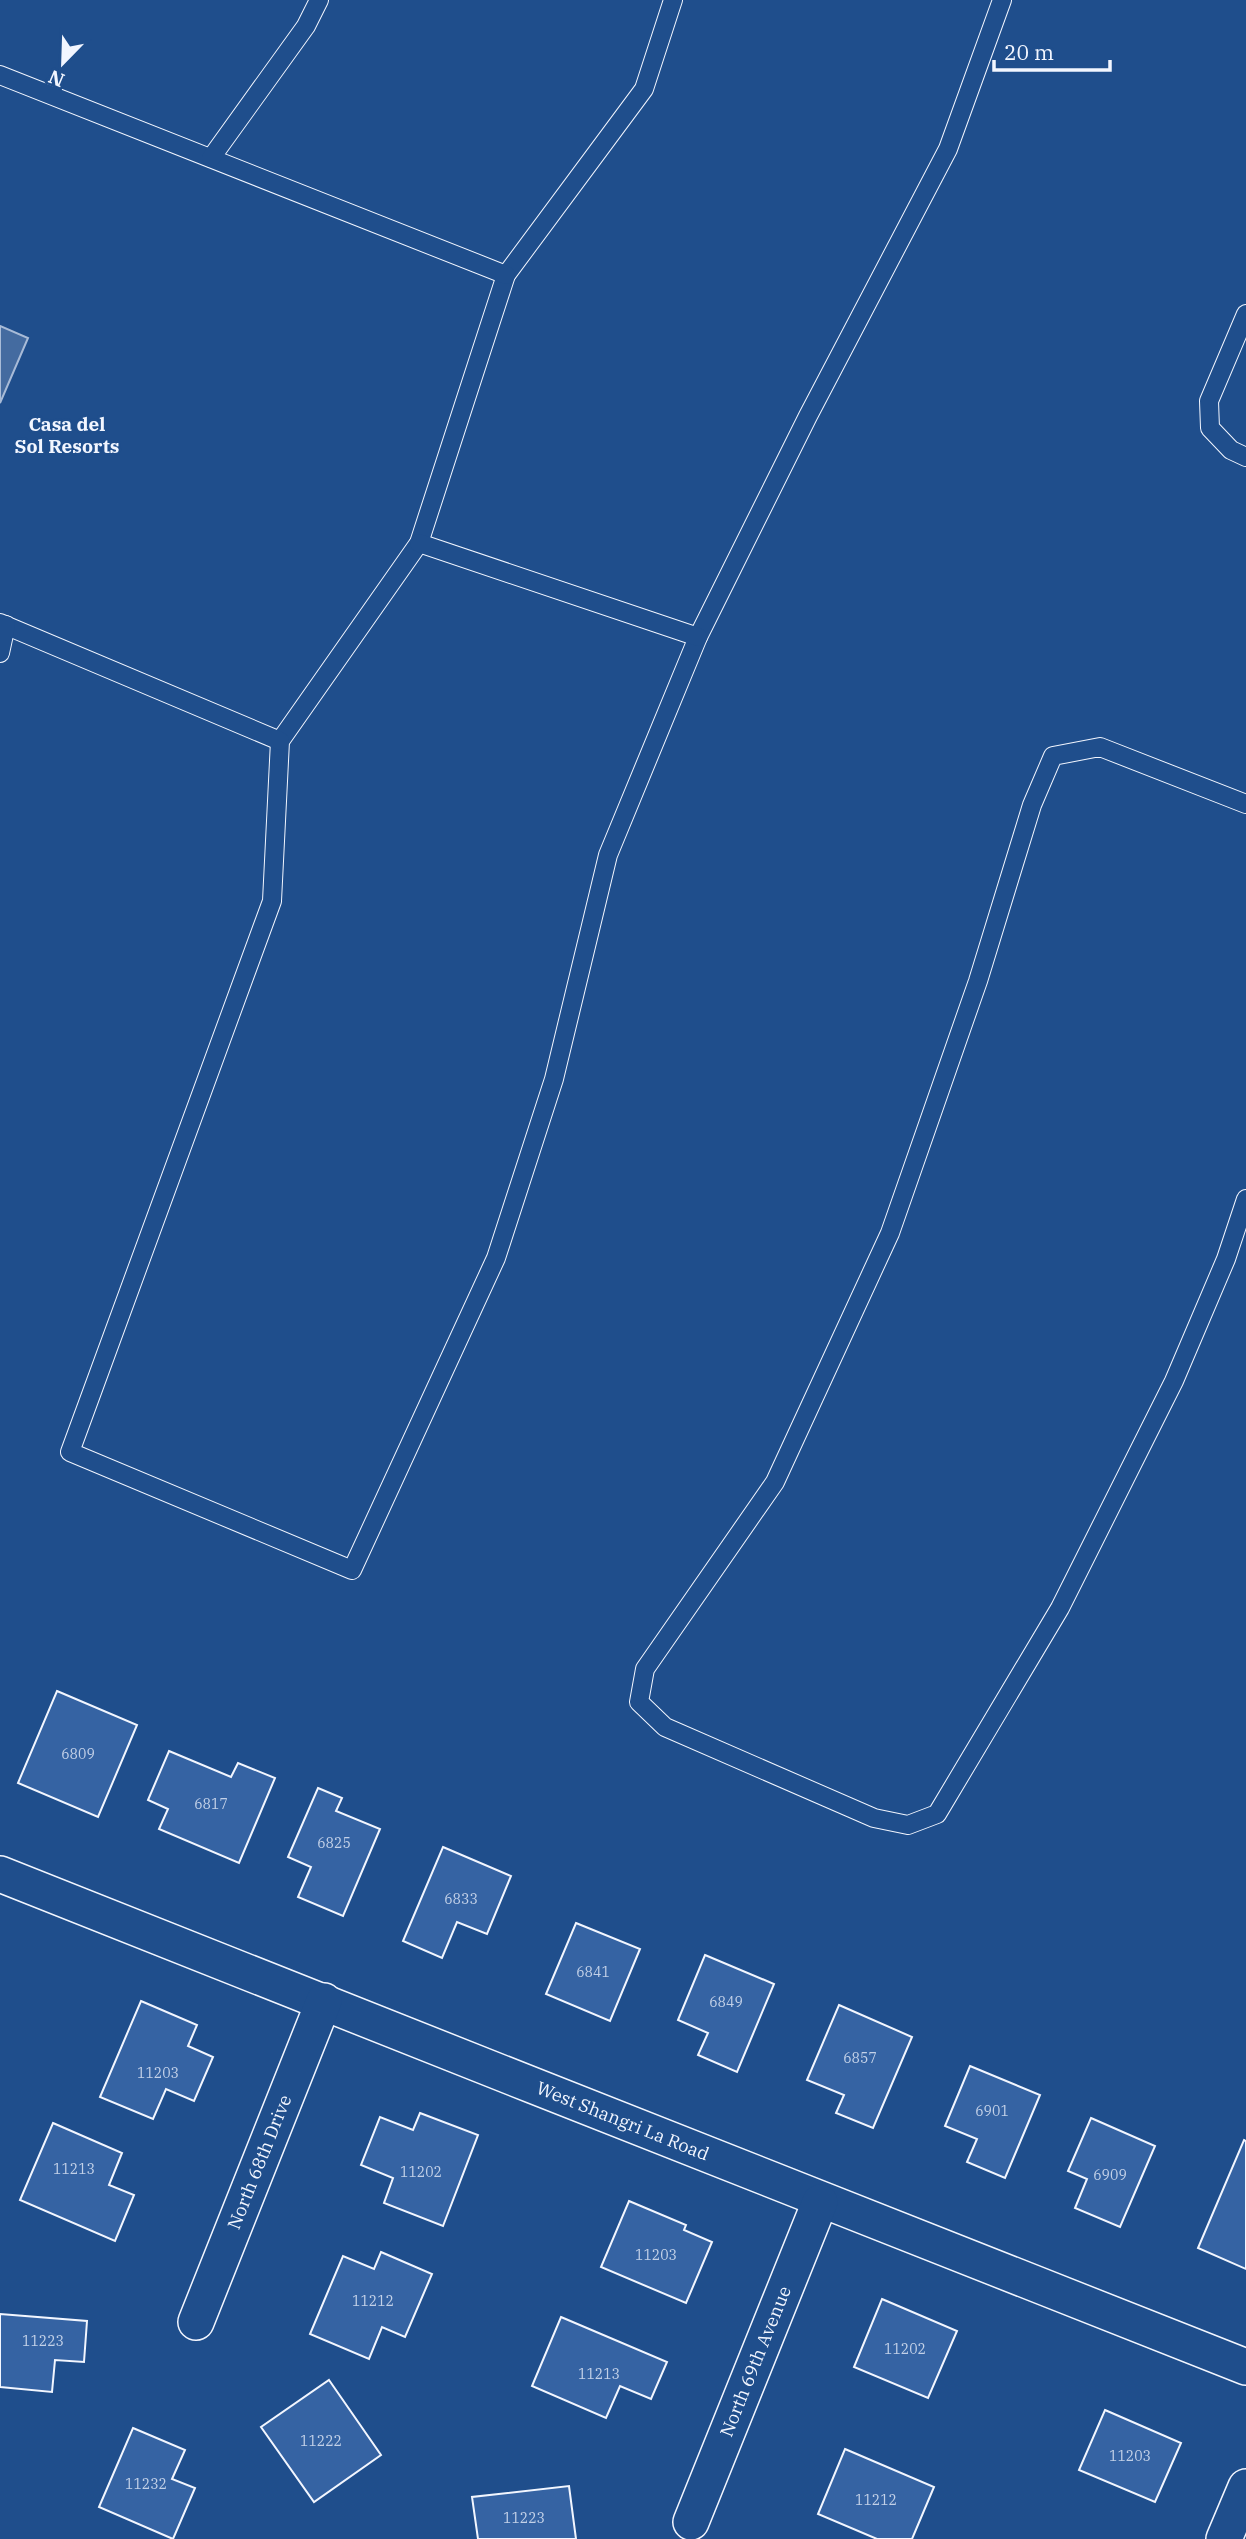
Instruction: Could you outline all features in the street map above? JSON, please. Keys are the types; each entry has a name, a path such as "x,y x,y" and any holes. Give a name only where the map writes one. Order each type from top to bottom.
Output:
{"street":[{"name":"West Shangri La Road","path":"0,1874 324,2001 820,2202 1246,2367"},
{"name":"North 68th Drive","path":"196,2322 324,2001"},
{"name":"North 69th Avenue","path":"691,2522 820,2202"},
{"path":"1224,2539 1246,2487"}],"lane":[{"path":"211,158 306,26 319,0"},
{"path":"673,0 644,89 506,275 419,543 280,741 272,901 70,1452 352,1570 496,1258 554,1079 608,855 698,638 808,416 948,149 1002,0"},
{"path":"0,75 506,275"},
{"path":"1246,314 1209,401 1210,428 1231,450 1246,457"},
{"path":"419,543 698,638"},
{"path":"0,653 3,624 280,741"},
{"path":"1246,804 1100,747 1053,756 1032,805 978,981 890,1233 775,1482 645,1669 639,1702 665,1727 874,1818 908,1825 937,1814 1060,1608 1168,1393 1226,1258 1246,1199"}],"water":[{"path":"0,326 28,338 0,403"}],"building":[{"path":"57,1691 137,1725 98,1817 18,1783"},
{"path":"169,1751 231,1777 238,1763 275,1778 239,1863 159,1829 168,1809 148,1800"},
{"path":"318,1788 342,1798 336,1811 380,1829 343,1916 298,1897 311,1867 288,1857"},
{"path":"443,1847 511,1876 487,1934 457,1922 442,1958 403,1941"},
{"path":"576,1923 640,1949 610,2021 546,1994"},
{"path":"705,1955 774,1984 737,2072 698,2055 708,2033 678,2020"},
{"path":"141,2001 197,2025 188,2046 213,2057 194,2101 166,2089 153,2119 100,2097"},
{"path":"839,2005 912,2037 873,2128 836,2113 844,2095 807,2080"},
{"path":"970,2066 1040,2095 1005,2178 967,2162 977,2139 945,2126"},
{"path":"420,2113 478,2135 443,2226 384,2203 393,2178 361,2165 380,2117 413,2130"},
{"path":"1091,2118 1155,2146 1120,2227 1075,2208 1087,2179 1068,2171"},
{"path":"53,2123 122,2153 109,2185 134,2195 115,2241 20,2200"},
{"path":"1244,2140 1246,2141 1246,2269 1198,2248"},
{"path":"629,2201 686,2225 684,2230 712,2242 686,2303 601,2267"},
{"path":"381,2252 432,2274 405,2337 382,2327 369,2359 310,2334 343,2256 374,2269"},
{"path":"882,2299 957,2331 928,2398 854,2367"},
{"path":"0,2314 87,2321 84,2362 55,2360 52,2392 0,2387"},
{"path":"561,2317 667,2362 651,2399 620,2386 606,2418 532,2386"},
{"path":"329,2380 381,2455 314,2502 261,2427"},
{"path":"1105,2410 1181,2443 1155,2502 1079,2470"},
{"path":"133,2428 185,2450 172,2479 195,2488 173,2539 99,2507"},
{"path":"845,2449 934,2487 912,2539 877,2539 818,2514"},
{"path":"569,2486 576,2539 478,2539 472,2497"}],"district":[{"name":"Casa del Sol Resorts","path":"67,435"}]}
